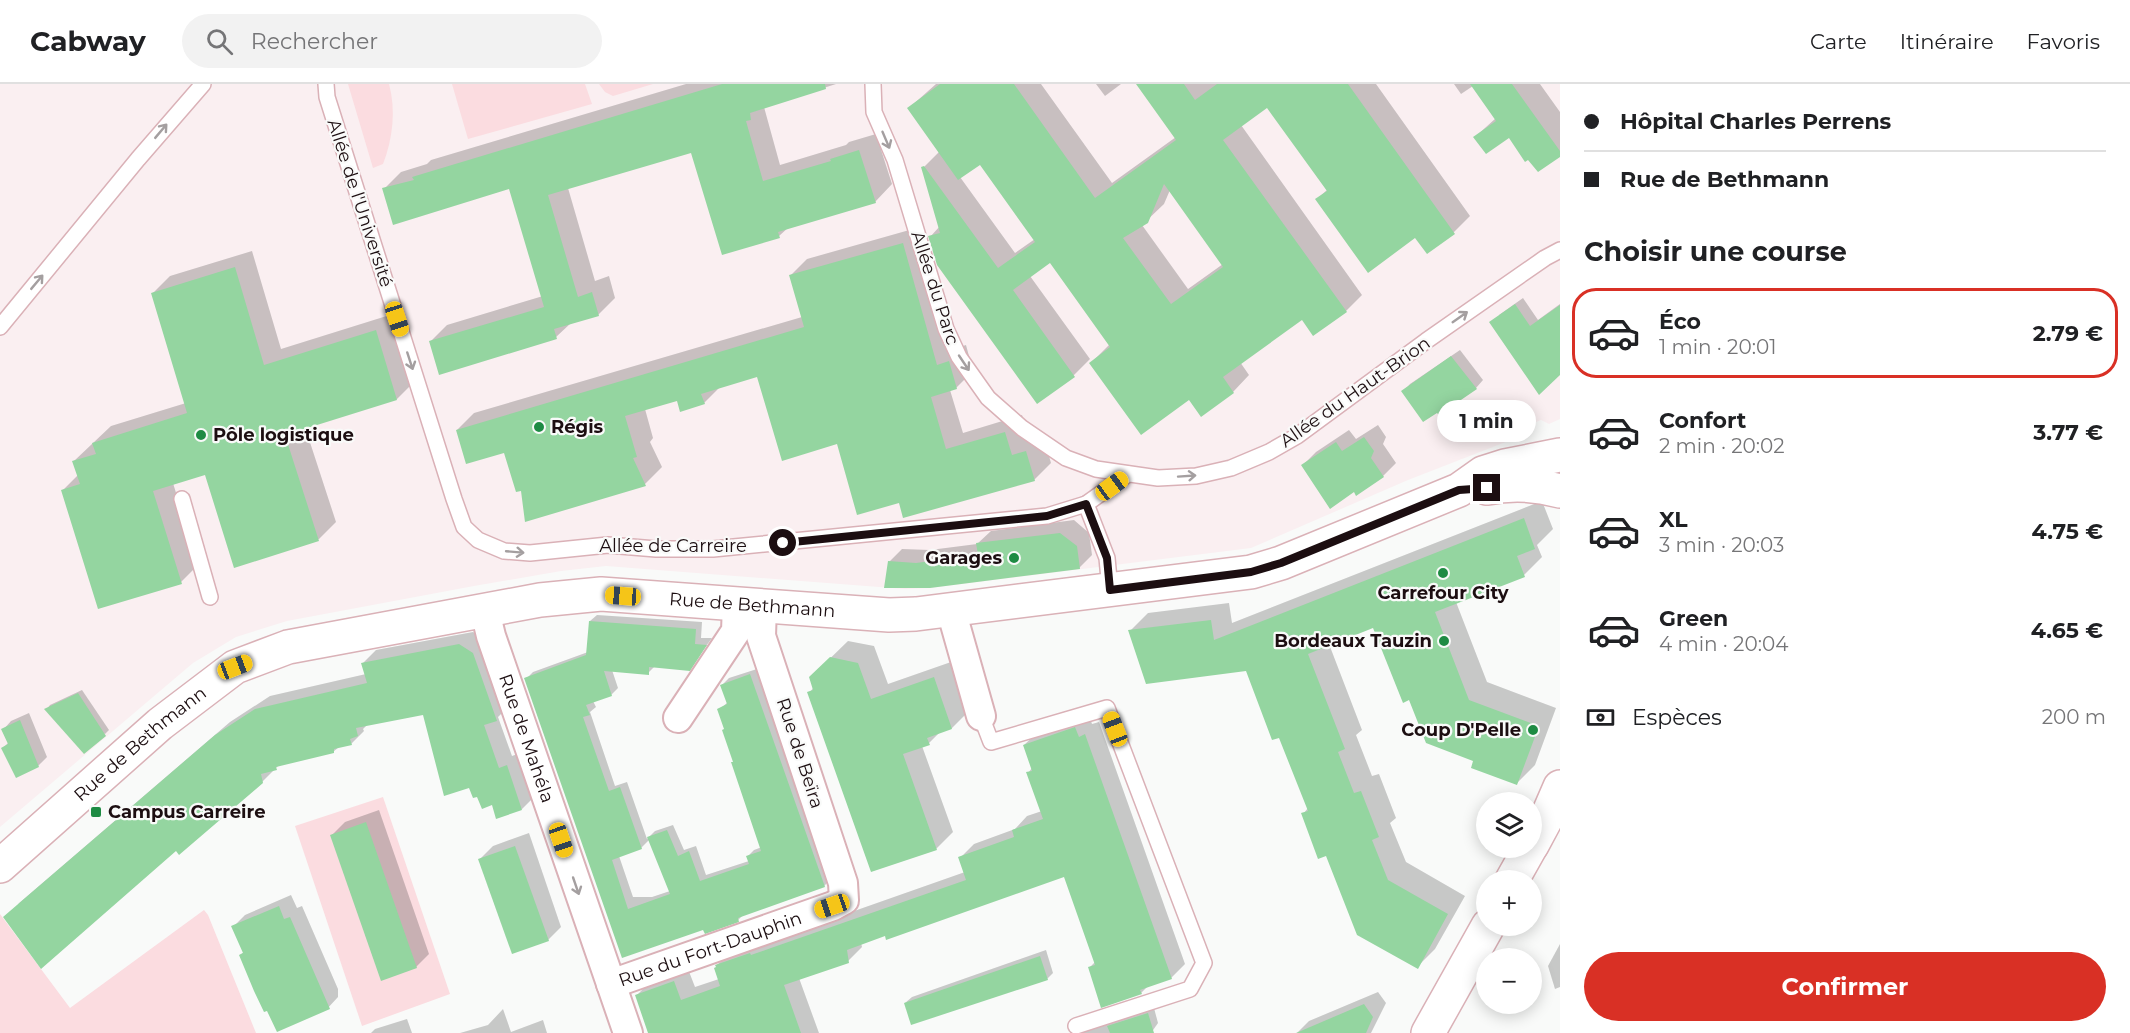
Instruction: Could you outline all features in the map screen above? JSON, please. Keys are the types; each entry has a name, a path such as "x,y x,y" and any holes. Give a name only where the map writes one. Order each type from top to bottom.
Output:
{"street":[{"name":"Rue de Bethmann","path":"0,866 160,724 235,667 288,647 540,600 601,594 889,615 951,610 1251,572 1281,563 1459,490 1483,473 1505,466 1560,455"},
{"name":"Rue de Bethmann","path":"1459,490 1508,484 1530,484 1560,491"},
{"path":"678,718 736,631 750,605"},
{"name":"Rue de Beïra","path":"750,605 843,883 844,900"},
{"path":"951,610 981,716"},
{"name":"Rue de Mahéla","path":"485,611 491,636 628,1033"},
{"path":"1542,826 1560,787"},
{"name":"Rue du Fort-Dauphin","path":"611,984 844,900"},
{"path":"1428,1033 1482,936"}],"lane":[{"path":"0,327 138,159 203,84"},
{"name":"Allée de l'Université","path":"327,84 327,97 464,527"},
{"name":"Allée du Parc","path":"873,84 874,112 895,160 946,329 959,357 988,398 1022,429 1066,458 1096,469 1128,474"},
{"name":"Allée du Haut-Brion","path":"1128,474 1158,478 1196,476 1231,468 1269,452 1297,436 1435,334 1560,250"},
{"name":"Allée de Carreire","path":"464,527 478,540 504,551 530,553 608,545 656,549 713,549 1047,516 1086,504 1128,474"},
{"path":"182,499 210,597"},
{"path":"1086,504 1107,558 1110,590"},
{"path":"981,716 991,742 1107,708 1204,963 1190,989 1076,1026"}],"shaded area":[{"path":"0,84 1560,84 1560,419 1549,424 1541,420 1519,429 1516,438 1408,480 1251,548 930,588 905,589 606,566 474,586 287,621 236,637 193,663 0,827"},
{"path":"348,84 389,84 393,114 391,134 383,164 373,168"},
{"path":"452,84 585,84 592,104 468,139"},
{"path":"599,84 653,84 613,96 605,92"},
{"path":"383,797 450,994 362,1026 295,826"},
{"path":"204,910 256,1033 0,1033 0,914 70,1008"}],"building":[{"path":"722,84 825,84 826,89 750,113 751,120 746,121 763,181 831,161 830,159 859,150 876,203 778,232 780,238 722,255 691,153 548,195 578,297 592,292 599,316 554,329 557,339 439,375 429,341 544,307 509,189 393,225 382,188"},
{"path":"940,84 1014,84 1095,198 1176,140 1136,84 1184,84 1195,100 1217,84 1348,84 1455,234 1427,254 1415,238 1368,273 1315,199 1327,191 1267,108 1223,140 1347,312 1313,336 1302,320 1223,377 1234,393 1201,417 1189,400 1141,435 1089,363 1110,347 1050,263 1013,290 1075,377 1037,404 937,265 928,236 940,233 921,167 924,166 998,268 1035,242 980,165 958,180 907,108","holes":["1164,184 1223,267 1171,304 1123,238 1148,223"]},
{"path":"1470,84 1512,84 1560,151 1560,157 1538,172 1528,160 1525,162 1509,138 1486,154 1473,137 1496,121"},
{"path":"903,243 937,365 949,361 957,389 931,397 946,449 1005,432 1012,455 1026,451 1035,481 903,518 899,503 857,515 837,444 782,461 757,377 701,394 705,404 680,412 677,401 625,416 637,457 633,458 646,486 525,522 521,491 516,492 504,453 466,464 456,430 804,327 789,275"},
{"name":"Pôle logistique","path":"235,267 264,365 376,330 397,400 285,435 319,541 234,568 205,475 153,491 182,584 98,609 61,490 80,484 72,461 96,454 92,443 187,413 151,293"},
{"path":"1515,304 1530,326 1560,305 1560,375 1539,395 1489,322"},
{"path":"1451,356 1477,389 1439,415 1437,413 1423,422 1401,391"},
{"path":"1364,437 1374,451 1371,458 1384,477 1356,496 1354,492 1330,509 1301,465 1336,442 1342,451"},
{"path":"1524,518 1535,549 1517,556 1525,577 1435,612 1469,700 1539,726 1517,785 1471,768 1473,761 1426,743 1409,700 1403,703 1373,628 1308,654 1345,749 1338,752 1354,793 1361,791 1379,837 1372,840 1388,880 1448,914 1418,969 1357,935 1326,856 1318,859 1301,813 1308,811 1279,738 1272,740 1246,671 1146,684 1128,630 1211,620 1214,640"},
{"name":"Garages","path":"1060,533 1077,546 1080,569 930,588 884,588 888,561 916,563 978,555 976,543"},
{"path":"589,621 696,629 695,644 707,645 690,671 649,667 649,675 604,671 612,696 586,705 590,715 583,717 609,791 620,787 642,849 612,860 628,909 670,894 647,837 667,830 678,856 689,851 700,881 749,864 746,856 761,851 731,762 733,762 717,709 727,704 720,685 750,674 825,887 738,918 739,922 705,934 703,930 622,958 524,678 586,655"},
{"path":"459,644 473,653 497,721 484,725 499,768 507,765 522,810 496,819 492,805 482,809 477,797 473,798 469,788 444,796 423,715 356,728 358,736 350,739 352,745 334,749 334,753 276,767 277,770 261,774 263,783 179,855 176,851 41,969 3,917 215,735 255,709 367,683 361,663"},
{"path":"830,657 858,663 871,699 934,677 952,729 927,738 930,745 903,754 937,850 871,872 807,692 813,690 809,677"},
{"path":"78,693 106,736 84,754 44,709"},
{"path":"20,720 39,767 16,778 1,748 8,744 1,729"},
{"path":"1075,727 1079,737 1085,734 1172,979 1140,990 1142,994 1101,1008 1088,967 1095,965 1064,877 886,940 885,936 847,950 849,963 784,985 801,1033 648,1033 635,995 674,981 681,1000 720,986 715,965 750,953 751,955 966,880 958,857 1014,837 1012,830 1043,819 1026,772 1032,771 1023,745"},
{"path":"366,822 417,968 381,981 330,835"},
{"path":"515,846 549,941 512,954 478,859"},
{"path":"279,906 284,919 290,917 330,1009 277,1032 254,991 239,955 243,953 231,926"},
{"path":"1040,956 1048,980 911,1025 904,1003"},
{"path":"1364,1004 1373,1017 1366,1033 1296,1033"},
{"path":"1148,1013 1154,1033 1110,1033 1107,1026"}],"place":[{"name":"Régis","path":"539,427"},
{"name":"Pôle logistique","path":"201,435"},
{"name":"Garages","path":"1014,558"},
{"name":"Carrefour City","path":"1443,573"},
{"name":"Bordeaux Tauzin","path":"1444,641"},
{"name":"Coup D'Pelle","path":"1533,730"},
{"name":"Campus Carreire","path":"96,812"}],"route":[{"path":"783,543 1047,516 1086,504 1107,558 1110,590 1251,572 1281,563 1459,490 1487,488"}]}
